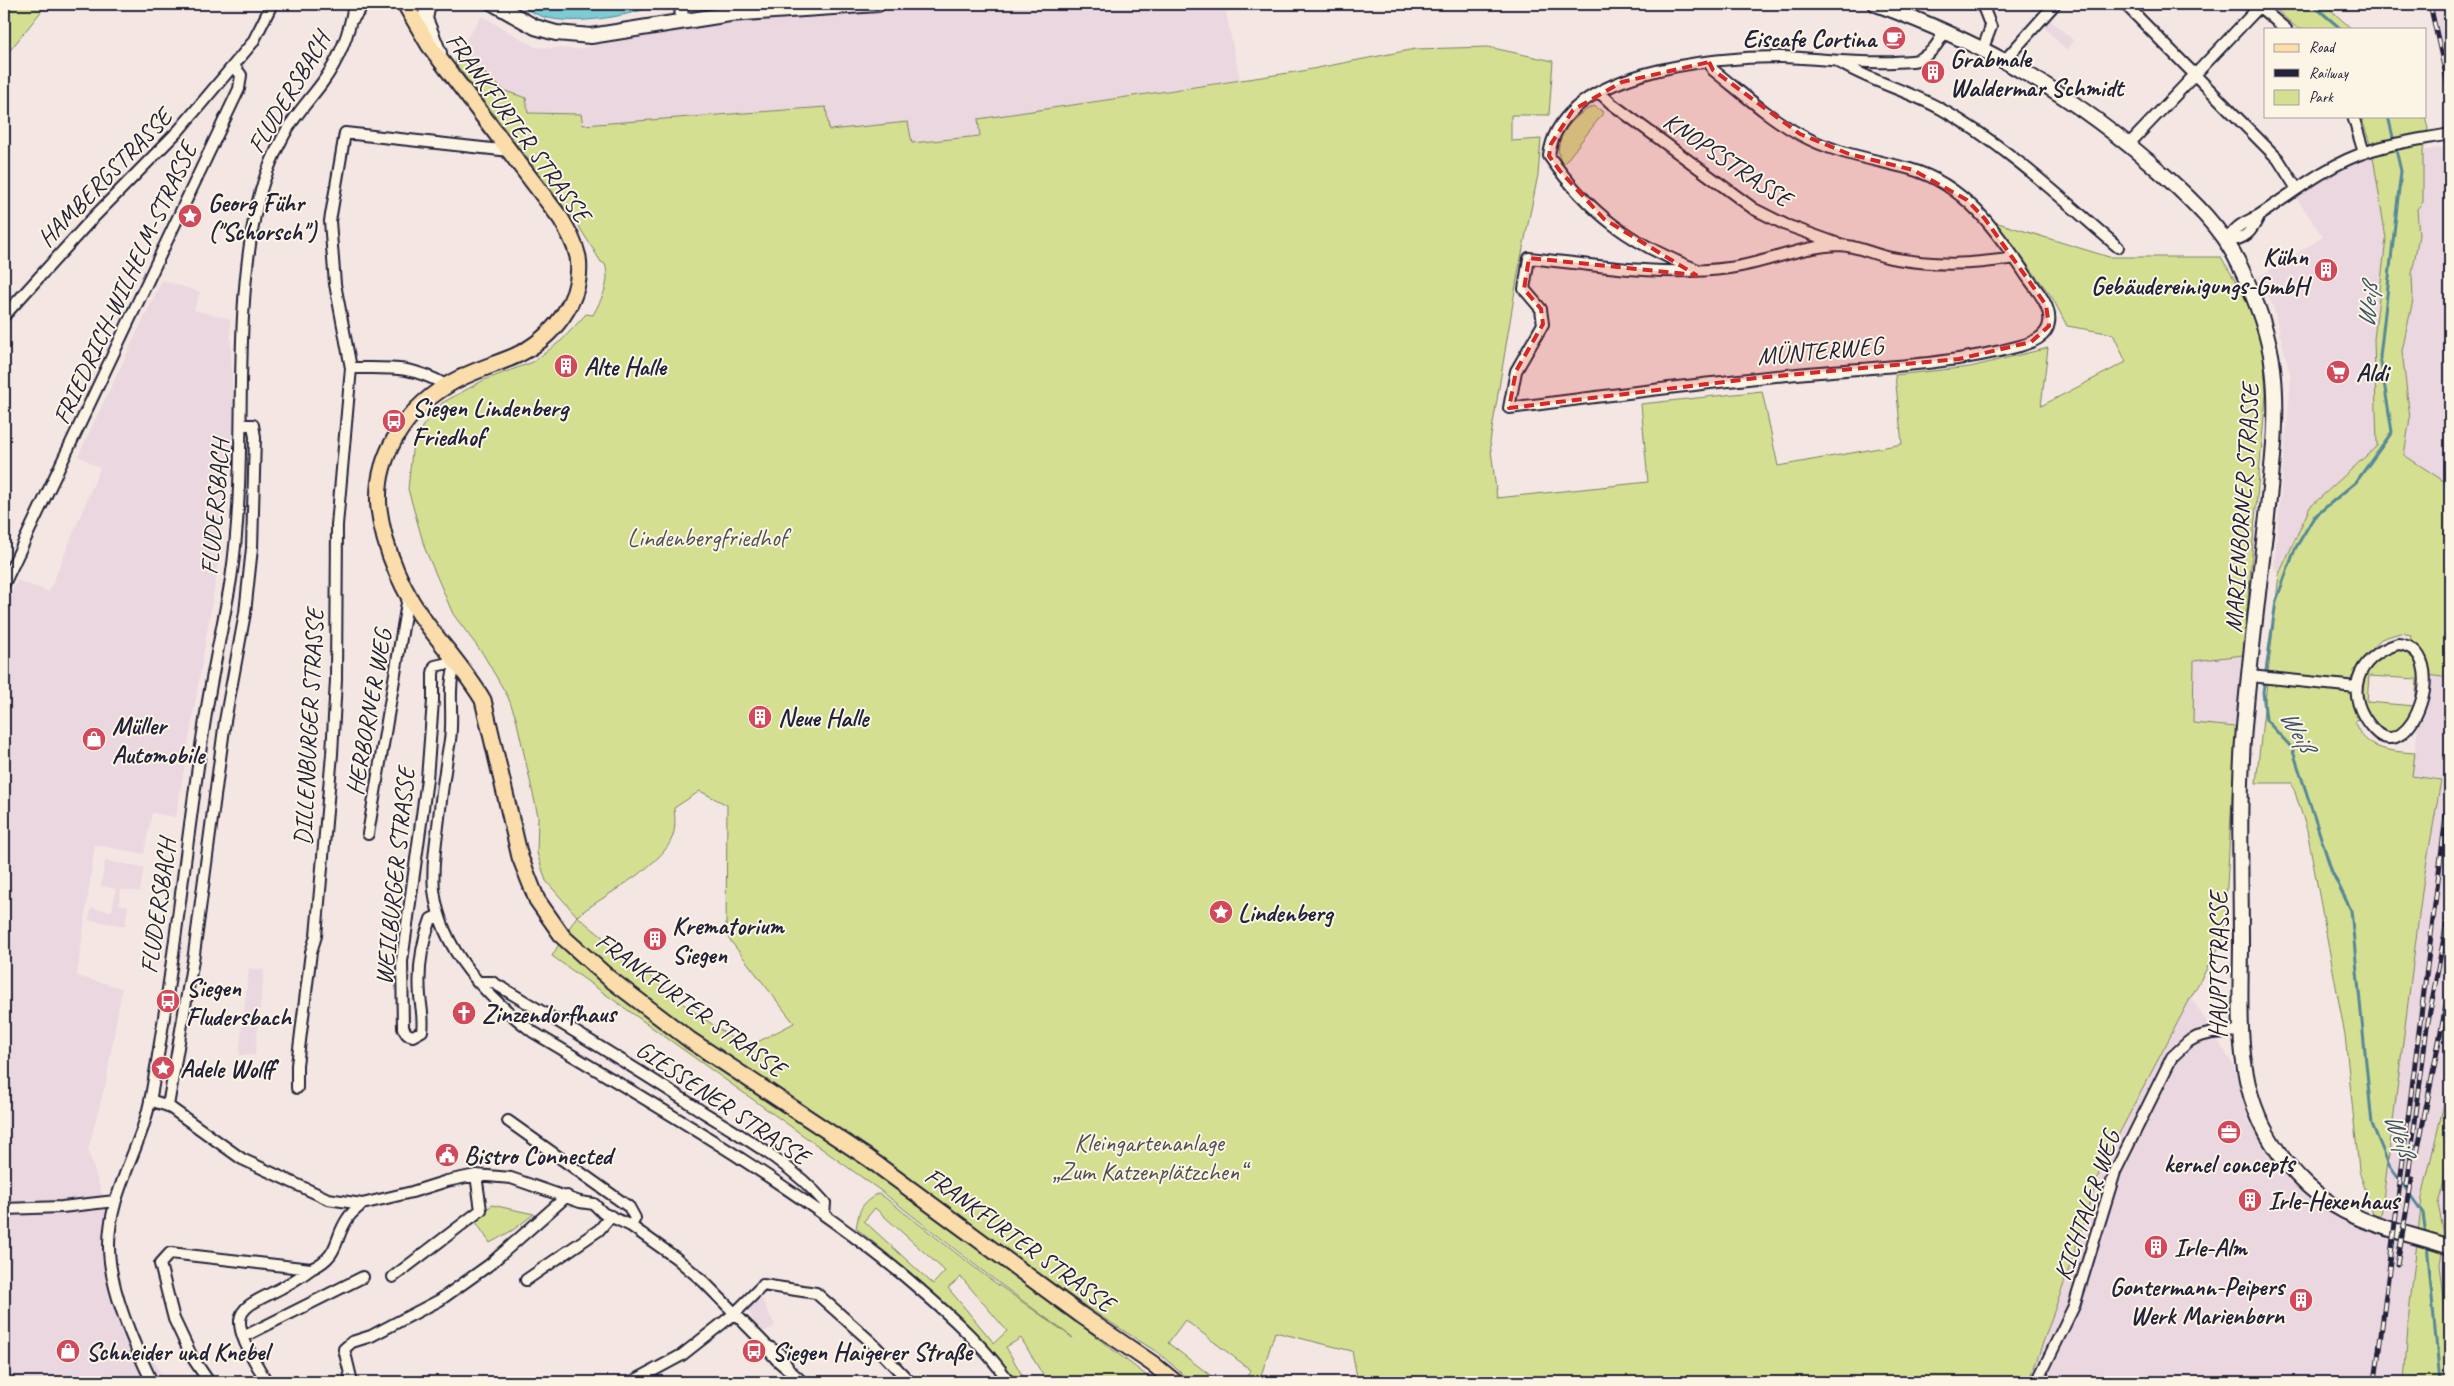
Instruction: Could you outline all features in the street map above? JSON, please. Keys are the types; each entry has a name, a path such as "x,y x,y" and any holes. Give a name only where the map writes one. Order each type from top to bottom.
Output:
{"main road":[{"name":"FRANKFURTER STRASSE","path":"405,4 423,35 444,65 561,219 572,238 578,258 577,285 570,304 561,318 542,339 516,355 446,385 424,402 398,433 386,459 378,489 380,511 390,550 408,597 428,626 457,661 483,700 523,866 537,900 563,937 610,979 690,1040 868,1158 1175,1382"},
{"name":"FRANKFURTER STRASSE","path":"416,4 423,35"},
{"path":"428,4 426,18 444,65"},
{"path":"494,4 535,27 556,33 591,36 730,14 878,4"},
{"name":"MARIENBORNER STRASSE","path":"1876,4 1945,30 1983,48 2067,98 2129,144 2176,186 2226,242 2237,260 2261,316 2270,349 2275,387 2273,448 2255,677"},
{"name":"HAUPTSTRASSE","path":"2255,677 2240,798 2240,1031 2242,1056 2248,1086 2266,1133 2284,1160 2308,1186 2349,1215 2376,1226 2445,1245"}],"street":[{"path":"234,66 253,42 272,4"},
{"name":"FLUDERSBACH","path":"352,20 354,4"},
{"name":"FLUDERSBACH","path":"152,1382 115,1289 109,1250 111,1212 150,1100 205,718 231,575 242,425 240,378 245,293 254,217 263,181 273,155 288,128 335,62 352,20 364,4"},
{"path":"681,4 682,21"},
{"path":"1982,4 1991,26 1983,48"},
{"path":"2005,60 2054,4"},
{"path":"2125,4 2278,160 2298,188"},
{"path":"2129,144 2259,5 2285,28"},
{"path":"1945,30 1934,50 1916,60 1882,62 1782,57 1745,58 1708,62 1644,74 1599,92 1564,118 1551,144 1549,156 1560,171 1604,219 1664,256 1700,271 1730,268 1818,246 1842,245 1889,258 1933,264 1972,264 2015,258"},
{"path":"1836,61 1854,72 1904,90 1942,109 2003,151 2118,248"},
{"name":"MÜNTERWEG","path":"1700,271 1678,273 1529,258 1524,289 1541,309 1543,324 1516,372 1509,408 1738,380 1959,358 2019,346 2043,336 2049,326 2050,315 2046,305 2015,258 1985,219 1949,187 1913,170 1823,146 1800,134 1713,70 1708,62"},
{"name":"HAMBERGSTRASSE","path":"4,316 90,221 180,130 234,66"},
{"name":"FRIEDRICH-WILHELM-STRASSE","path":"4,584 240,89 241,75 234,66"},
{"name":"KNOPSSTRASSE","path":"1599,92 1612,104 1754,209 1786,225 1842,245"},
{"path":"2354,118 2364,153"},
{"name":"DILLENBURGER STRASSE","path":"298,1088 297,1065 311,952 316,936 332,754 336,680 337,526 351,368 335,284 330,221 345,134 510,151"},
{"path":"2226,242 2241,240 2251,232 2259,216 2298,188 2338,164 2381,147 2450,134"},
{"path":"351,368 404,368 426,374 446,385"},
{"name":"FLUDERSBACH","path":"168,1106 194,954 225,721 246,612 254,504 255,437 253,425 255,414"},
{"name":"FLUDERSBACH","path":"242,425 253,425"},
{"name":"HERBORNER WEG","path":"368,834 408,597"},
{"path":"2398,644 2409,645 2417,650 2426,667 2422,702 2415,720 2410,728 2401,735 2392,738 2384,738 2377,734 2367,723 2356,697 2356,688 2359,674 2368,662 2378,653 2398,644"},
{"name":"GIESSENER STRASSE","path":"457,661 452,673 452,727 433,866 434,890 439,914 452,947 477,982 505,1010 533,1032 732,1152 824,1214 929,1297 970,1337 1009,1382"},
{"name":"WEILBURGER STRASSE","path":"439,914 432,918 424,942 420,967 423,1023 422,1031 413,1036 407,1034 404,1028 402,961 426,779 433,701 433,673 436,666 457,661"},
{"path":"2255,677 2356,688"},
{"name":"GIESSENER STRASSE","path":"477,982 492,982 630,1065 759,1147 814,1190 825,1203 824,1214"},
{"name":"KICHTALER WEG","path":"2037,1382 2074,1306 2115,1172 2172,1057 2188,1042 2197,1037 2212,1033 2240,1031"},
{"path":"150,1100 168,1106 242,1159 328,1199 362,1204 476,1175 511,1178 567,1196 580,1202 591,1212 607,1214 631,1226 676,1258 704,1282 766,1346 773,1359 787,1366 797,1381"},
{"path":"508,1121 629,1207 634,1218 631,1226"},
{"path":"393,1277 481,1210 476,1175"},
{"path":"352,1382 344,1356 346,1345 371,1336 440,1300 489,1265 567,1196"},
{"path":"4,1209 62,1207 115,1201"},
{"path":"267,1382 238,1324 241,1311 251,1302 295,1281 319,1265 335,1250 347,1218 362,1204"},
{"path":"526,1280 599,1230 607,1214"},
{"path":"209,1382 192,1357 174,1319 160,1264 164,1257 170,1253 311,1269"},
{"path":"243,1337 363,1277"},
{"path":"632,1382 682,1355 734,1314 763,1285 816,1293 870,1341 910,1382"}],"highlighted area":[{"path":"1709,62 1713,70 1800,134 1849,154 1913,170 1967,200 1985,219 2046,305 2049,326 2031,342 1959,359 1757,378 1509,408 1516,371 1543,324 1541,309 1524,289 1529,258 1696,275 1604,219 1560,171 1549,156 1551,144 1573,110 1622,82"}],"shaded area":[{"path":"705,4 1224,4 1240,79 979,119 980,136 912,143 908,122 829,130 825,107 582,125 581,114 528,113 526,98 505,91 458,51 482,16 535,47 578,49 707,24"},
{"path":"2427,4 2450,4 2450,109"},
{"path":"2048,18 2074,41 2066,50 2042,25"},
{"path":"2450,133 2450,485 2404,455 2410,418 2402,351 2413,300 2412,274 2419,235 2417,209 2423,202 2423,151 2445,147"},
{"path":"2372,150 2386,239 2374,339 2377,446 2310,507 2279,574 2274,568 2291,378 2273,307 2258,277 2323,237 2298,200 2297,189"},
{"path":"162,280 200,292 194,310 230,319 234,429 215,585 176,817 152,813 144,854 95,845 77,976 122,988 106,1082 88,1150 106,1206 114,1290 166,1382 4,1382 4,609 17,580 49,592 100,468 78,456"},
{"path":"2243,655 2236,727 2193,723 2194,660"},
{"path":"2424,675 2450,678 2450,1078 2439,1131 2409,1314 2404,1382 2029,1382 2067,1275 2100,1170 2191,997 2233,1065 2249,1121 2274,1156 2322,1207 2378,1232 2423,884 2441,780 2412,776"},
{"path":"105,861 144,867 140,892 121,889 119,904 128,906 125,926 89,920 91,908 112,911 116,889 101,886"},
{"path":"249,968 264,970 255,1055 239,1055"},
{"path":"2450,1159 2450,1235 2444,1234 2438,1204"},
{"path":"2442,1253 2450,1256 2450,1351 2440,1264"},
{"path":"760,1295 775,1326 760,1334 744,1303"}],"green space":[{"path":"4,4 47,4 4,58"},
{"path":"2270,4 2324,4 2351,28 2297,28"},
{"path":"1488,47 1553,61 1549,115 1511,115 1511,141 1541,139 1538,175 1518,273 1490,442 1497,498 1648,482 1641,404 1762,391 1778,466 1902,444 1895,375 1970,367 2048,348 2041,406 2126,362 2113,334 2067,326 2052,297 1995,222 2109,257 2221,257 2248,302 2263,347 2266,395 2243,655 2194,661 2193,723 2236,727 2224,938 2100,1170 2067,1275 2029,1382 1358,1382 1352,1351 1275,1332 1259,1382 1243,1382 1251,1370 1185,1320 1168,1343 1219,1382 1191,1382 1160,1354 1088,1308 871,1153 694,1035 614,975 566,933 577,916 546,881 537,853 538,816 516,718 508,697 483,654 453,614 425,549 408,489 413,442 424,424 442,403 484,380 533,362 562,340 586,314 593,315 605,290 607,271 605,264 601,262 578,225 455,63 458,51 505,91 526,98 528,113 581,114 583,125 826,107 829,130 908,122 912,143 980,136 978,119 1302,71 1415,49","holes":["700,791 727,805 726,935 794,1023 746,1048 682,1003 577,916 644,870 666,849 674,831 674,808"]},
{"path":"1594,106 1604,112 1563,165 1559,157 1559,148 1565,131 1578,116"},
{"path":"2362,118 2426,118 2428,128 2423,151 2423,202 2417,209 2419,235 2412,274 2413,300 2402,351 2410,418 2404,455 2450,485 2450,678 2427,675 2419,711 2392,738 2361,714 2355,723 2365,739 2372,744 2387,750 2415,753 2412,776 2441,780 2423,884 2379,1232 2359,1170 2345,1035 2307,830 2292,783 2256,783 2279,574 2310,507 2377,446 2374,339 2386,239 2372,150","holes":["2400,633 2411,635 2409,645 2365,659 2381,639","2369,676 2417,679 2415,706 2367,702"]},
{"path":"562,939 866,1161 1155,1382 1047,1382 1021,1338 1006,1347 1026,1382 1016,1382 981,1339 961,1319 921,1282 856,1228 860,1211 868,1200 879,1193 983,1274 1073,1338 984,1272 881,1191 552,956","holes":["875,1208 945,1271 933,1284 864,1221","961,1277 1007,1331 994,1343 948,1288"]},
{"path":"2450,1078 2450,1159 2438,1204 2444,1234 2439,1243 2442,1253 2440,1264 2450,1351 2450,1382 2404,1382 2409,1314 2422,1197"},
{"path":"492,1205 534,1214 513,1230 490,1243 474,1219"}],"water":[{"path":"516,4 543,4 550,6 659,4 619,16 586,20 556,20 544,17"}],"waterway":[{"name":"Weiß","path":"2312,4 2340,28"},
{"name":"Weiß","path":"2388,118 2401,171 2380,357 2392,432 2356,482 2314,517 2295,549 2276,601 2263,692 2266,720 2292,748 2332,872 2351,910 2372,1124 2389,1165 2423,1213 2426,1235"},
{"name":"Weiß","path":"2427,1244 2440,1382"}],"railway":[{"path":"2430,4 2450,93"},
{"path":"2449,4 2450,10"},
{"path":"2375,1382 2450,784"},
{"path":"2407,1186 2427,1027 2450,906"},
{"path":"2417,1154 2450,985"},
{"path":"2397,1265 2412,1179"}],"place":[{"name":"Eiscafe Cortina","path":"1894,38"},
{"name":"Grabmale Waldermar Schmidt","path":"1933,72"},
{"name":"Georg Führ (\"Schorsch\")","path":"190,216"},
{"name":"Kühn Gebäudereinigungs-GmbH","path":"2326,270"},
{"name":"Alte Halle","path":"566,366"},
{"name":"Aldi","path":"2338,372"},
{"name":"Siegen Lindenberg Friedhof","path":"394,421"},
{"name":"Neue Halle","path":"760,717"},
{"name":"Müller Automobile","path":"94,739"},
{"name":"Lindenberg","path":"1221,912"},
{"name":"Krematorium Siegen","path":"655,939"},
{"name":"Siegen Fludersbach","path":"168,1001"},
{"name":"Zinzendorfhaus","path":"464,1013"},
{"name":"Adele Wolff","path":"163,1068"},
{"name":"kernel concepts","path":"2229,1132"},
{"name":"Bistro Connected","path":"447,1155"},
{"name":"Irle-Hexenhaus","path":"2250,1200"},
{"name":"Irle-Alm","path":"2156,1247"},
{"name":"Gontermann-Peipers Werk Marienborn","path":"2301,1300"},
{"name":"Schneider und Knebel","path":"68,1351"},
{"name":"Siegen Haigerer Straße","path":"754,1351"}],"park label":[{"name":"Lindenbergfriedhof","path":"707,537"},
{"name":"Kleingartenanlage „Zum Katzenplätzchen“","path":"1149,1156"}]}
